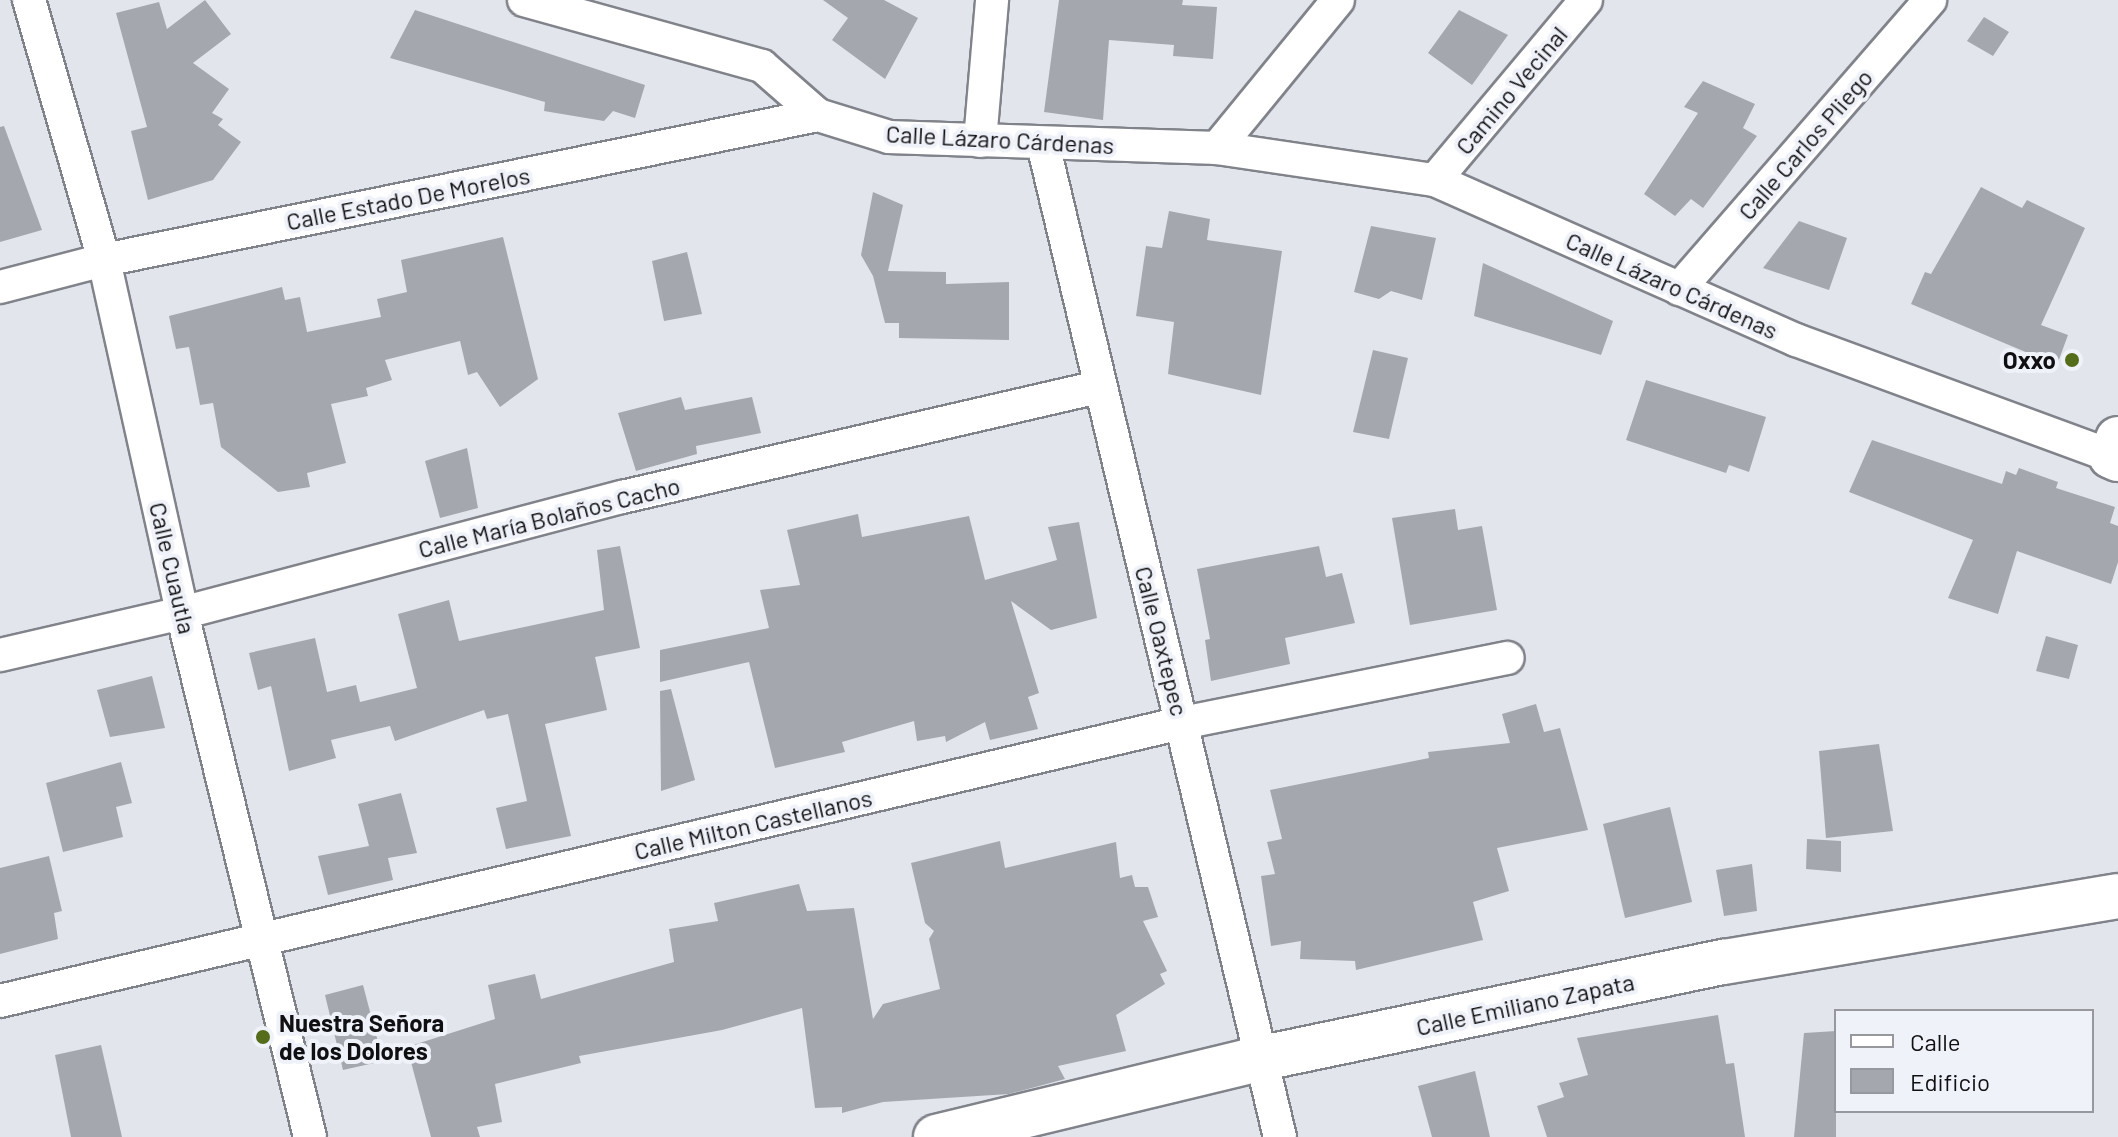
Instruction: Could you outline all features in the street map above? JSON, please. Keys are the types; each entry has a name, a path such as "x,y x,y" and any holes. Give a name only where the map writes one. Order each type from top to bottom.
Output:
{"street":[{"name":"Calle Cuautla","path":"29,0 104,260 182,613 265,939 310,1137"},
{"name":"Calle Lázaro Cárdenas","path":"524,0 762,66 818,115 889,137 1217,148 1435,180 1796,340 2116,451"},
{"path":"980,141 992,0"},
{"path":"1217,148 1338,0"},
{"name":"Camino Vecinal","path":"1435,180 1586,0"},
{"name":"Calle Carlos Pliego","path":"1679,289 1930,0"},
{"name":"Calle Estado De Morelos","path":"0,287 104,260 818,115"},
{"name":"Calle Oaxtepec","path":"1043,144 1182,723 1258,1059 1280,1137"},
{"name":"Calle María Bolaños Cacho","path":"0,655 182,613 622,497 1100,387"},
{"name":"Calle Milton Castellanos","path":"0,1001 1182,723 1508,658"},
{"name":"Calle Emiliano Zapata","path":"936,1137 1258,1059 1724,962 2118,896"}],"building":[{"path":"205,0 231,34 193,63 229,89 212,113 223,119 218,125 241,142 213,180 148,200 131,131 147,127 116,13 159,2 167,29"},
{"path":"823,0 884,0 918,18 885,79 832,40 848,18"},
{"path":"1059,0 1183,0 1182,5 1217,7 1213,59 1173,56 1174,45 1109,40 1103,120 1044,112"},
{"path":"415,10 645,85 635,118 613,111 604,121 544,111 545,102 390,58"},
{"path":"1459,10 1508,35 1472,85 1428,53"},
{"path":"1984,17 2009,32 1993,56 1967,41"},
{"path":"1703,81 1755,104 1743,128 1757,136 1703,208 1691,199 1675,216 1644,194 1698,113 1684,107"},
{"path":"4,126 42,230 0,242 0,127"},
{"path":"1981,187 2022,208 2027,200 2085,228 2041,325 2068,335 2057,365 1911,304 1925,272 1931,274"},
{"path":"873,192 903,205 888,271 946,272 946,284 1009,282 1009,340 899,338 899,323 885,323 873,276 861,255"},
{"path":"1169,211 1210,219 1207,240 1282,251 1261,395 1168,374 1174,322 1136,316 1146,246 1162,248"},
{"path":"1799,221 1847,238 1829,290 1763,268"},
{"path":"1371,226 1436,238 1422,300 1391,291 1379,299 1354,292"},
{"path":"503,237 538,379 500,407 477,372 468,375 460,341 385,360 392,380 366,388 368,396 331,404 346,463 307,473 310,487 278,492 221,447 213,403 200,405 189,347 176,349 169,316 282,287 285,300 300,297 307,332 381,317 377,299 407,292 401,260"},
{"path":"687,252 702,314 664,321 652,261"},
{"path":"1483,263 1613,321 1601,355 1474,316"},
{"path":"1373,350 1408,358 1389,439 1353,432"},
{"path":"1646,380 1766,417 1749,472 1729,465 1726,473 1626,440"},
{"path":"681,397 685,410 752,397 761,433 696,446 697,454 636,471 618,413"},
{"path":"1872,440 2002,484 2006,471 2016,475 2019,468 2058,482 2056,488 2115,507 2110,523 2118,526 2118,562 2111,584 2017,551 1998,614 1948,598 1973,540 1849,492"},
{"path":"467,448 478,508 440,518 425,461"},
{"path":"1455,509 1458,530 1482,526 1497,610 1410,625 1392,518"},
{"path":"858,514 862,537 969,516 985,580 1057,560 1048,527 1079,522 1097,618 1051,630 1011,601 1039,693 1028,697 1038,729 990,740 985,722 946,742 945,736 917,741 914,721 842,742 845,752 775,768 749,662 660,682 660,650 769,628 760,590 800,585 787,530"},
{"path":"620,546 640,648 595,657 607,710 545,724 571,836 506,849 496,808 527,801 508,714 487,719 484,710 395,741 390,726 331,740 336,758 289,771 271,686 258,690 249,653 315,638 327,692 356,685 360,702 417,688 398,614 449,600 459,641 604,610 597,550"},
{"path":"1319,546 1326,577 1342,573 1355,623 1285,638 1290,664 1211,681 1205,640 1210,639 1197,569"},
{"path":"2046,636 2078,645 2069,679 2036,671"},
{"path":"152,676 165,728 110,737 97,690"},
{"path":"671,689 695,780 661,791 660,691"},
{"path":"1536,704 1544,732 1560,728 1588,830 1497,848 1509,891 1473,902 1483,940 1356,970 1355,961 1300,959 1301,941 1271,946 1261,876 1275,874 1267,842 1282,839 1270,790 1429,758 1428,752 1510,743 1502,714"},
{"path":"1879,744 1893,831 1826,838 1819,751"},
{"path":"121,762 132,803 116,807 123,837 63,852 46,783"},
{"path":"401,793 417,853 388,858 393,880 328,895 318,856 369,846 358,804"},
{"path":"1670,807 1692,902 1625,918 1603,824"},
{"path":"1807,839 1841,841 1841,872 1806,869"},
{"path":"1000,841 1005,868 1116,842 1120,878 1132,875 1135,887 1148,887 1158,917 1143,921 1167,971 1160,974 1165,984 1116,1015 1126,1051 1058,1066 1065,1079 1009,1094 883,1102 842,1113 842,1107 815,1108 802,1008 722,1030 579,1056 581,1063 495,1084 502,1122 477,1127 480,1137 431,1137 407,1047 495,1019 488,985 535,974 541,999 674,962 669,929 718,921 714,903 799,884 807,911 854,908 873,1019 883,1004 940,989 929,939 934,931 925,923 911,863"},
{"path":"49,856 62,911 54,913 58,939 0,954 0,868"},
{"path":"1752,864 1757,911 1724,916 1716,870"},
{"path":"363,985 383,1061 343,1070 325,995"},
{"path":"1718,1015 1726,1064 1734,1063 1745,1137 1547,1137 1537,1106 1564,1097 1559,1083 1588,1075 1577,1038"},
{"path":"1834,1031 1836,1137 1794,1137 1804,1033"},
{"path":"101,1045 122,1137 71,1137 55,1055"},
{"path":"1475,1071 1490,1137 1432,1137 1418,1086"}],"place":[{"name":"Oxxo","path":"2072,360"},
{"name":"Nuestra Señora de los Dolores","path":"263,1037"}]}
